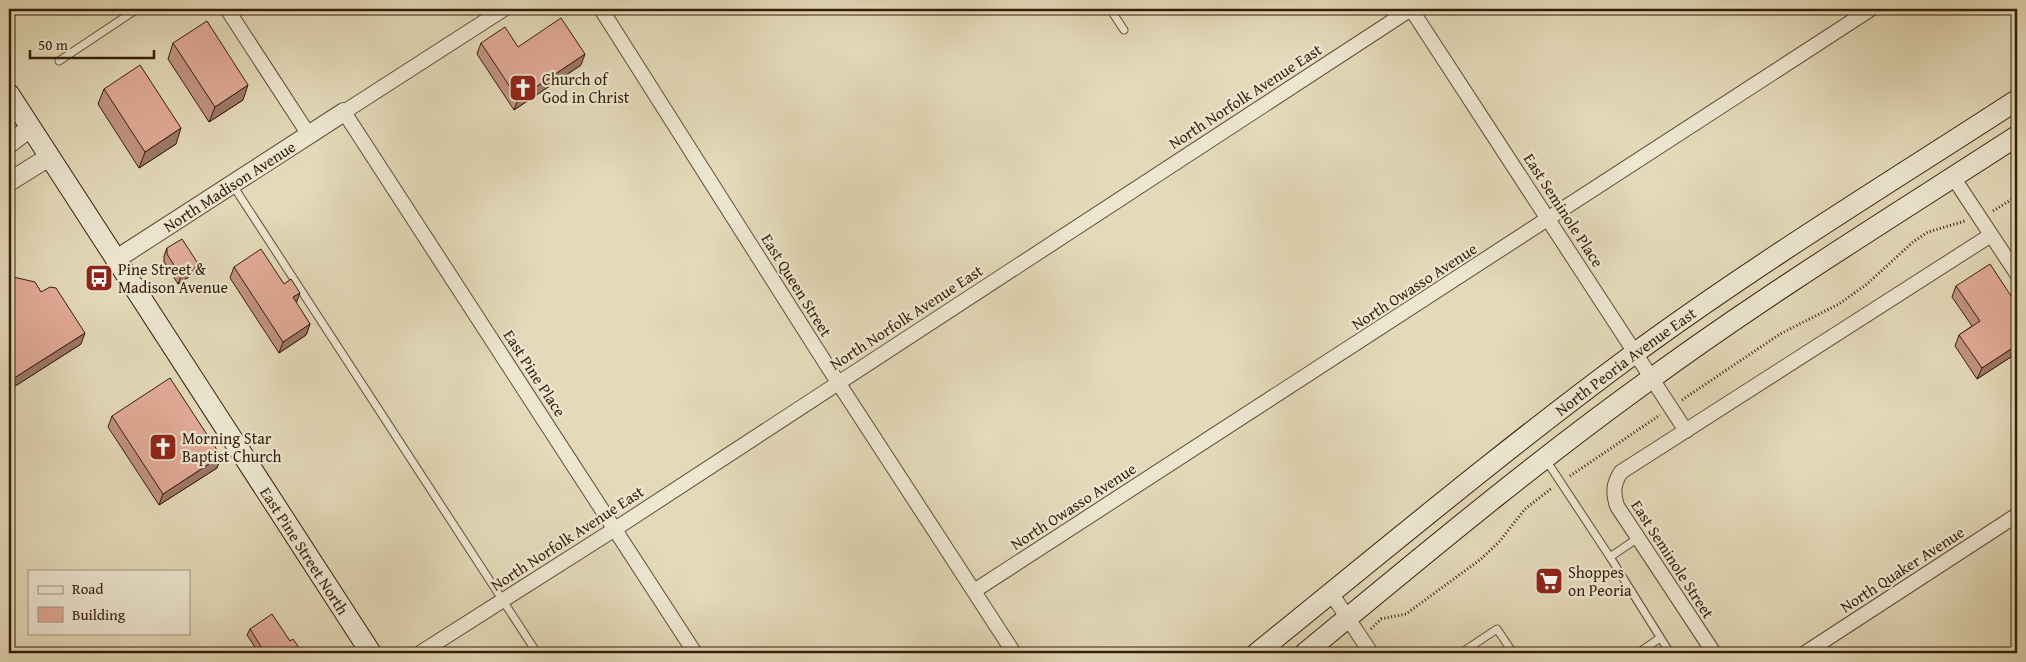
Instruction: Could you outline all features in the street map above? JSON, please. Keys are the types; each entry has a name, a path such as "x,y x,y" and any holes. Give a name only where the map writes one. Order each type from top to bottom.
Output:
{"main road":[{"name":"East Pine Street North","path":"9,94 371,653"},
{"name":"North Peoria Avenue East","path":"1257,653 1472,477 1636,352 1783,251 2017,100"},
{"name":"North Peoria Avenue East","path":"1305,653 1545,458 1652,378 1802,275 2017,136"}],"street":[{"path":"227,9 310,134"},
{"path":"344,112 490,13 504,9"},
{"name":"East Queen Street","path":"602,9 838,382 1014,653"},
{"name":"North Norfolk Avenue East","path":"420,653 1411,9"},
{"name":"East Seminole Place","path":"1411,9 1686,431"},
{"name":"North Owasso Avenue","path":"974,591 1871,9"},
{"name":"North Madison Avenue","path":"115,260 344,112"},
{"name":"East Pine Place","path":"344,112 696,653"},
{"path":"9,144 30,128"},
{"path":"9,182 49,157"},
{"path":"1953,177 2017,274"},
{"path":"1686,431 1991,235"},
{"name":"East Seminole Street","path":"1686,431 1621,472 1613,493 1617,506 1714,653"},
{"name":"North Quaker Avenue","path":"1806,653 2017,515"},
{"path":"1331,593 1371,653"}],"lane":[{"path":"59,61 137,9"},
{"path":"1110,9 1124,30"},
{"path":"232,184 537,653"},
{"path":"1545,458 1670,653"},
{"path":"1610,557 1638,538"},
{"path":"1460,653 1497,629 1513,653"},
{"path":"1638,653 1660,638"}],"building":[{"name":"Church of God in Christ","path":"561,18 585,54 518,99 481,43 505,27 518,47"},
{"path":"207,21 248,85 215,107 173,43"},
{"path":"140,65 181,128 145,152 104,89"},
{"path":"182,239 199,265 181,276 167,254 167,248"},
{"path":"261,249 284,284 291,279 300,293 293,297 310,324 283,342 234,267"},
{"path":"1990,264 2013,299 2017,297 2017,345 1982,368 1959,335 1980,321 1956,286"},
{"path":"9,276 35,282 41,292 50,287 56,288 85,333 11,380 9,377"},
{"name":"Morning Star Baptist Church","path":"170,378 221,456 163,494 112,416"},
{"path":"272,614 290,641 293,639 302,652 265,653 250,629"}],"place":[{"name":"Church of God in Christ","path":"523,88"},
{"name":"Pine Street & Madison Avenue","path":"99,278"},
{"name":"Morning Star Baptist Church","path":"163,447"},
{"name":"Shoppes on Peoria","path":"1549,581"}]}
